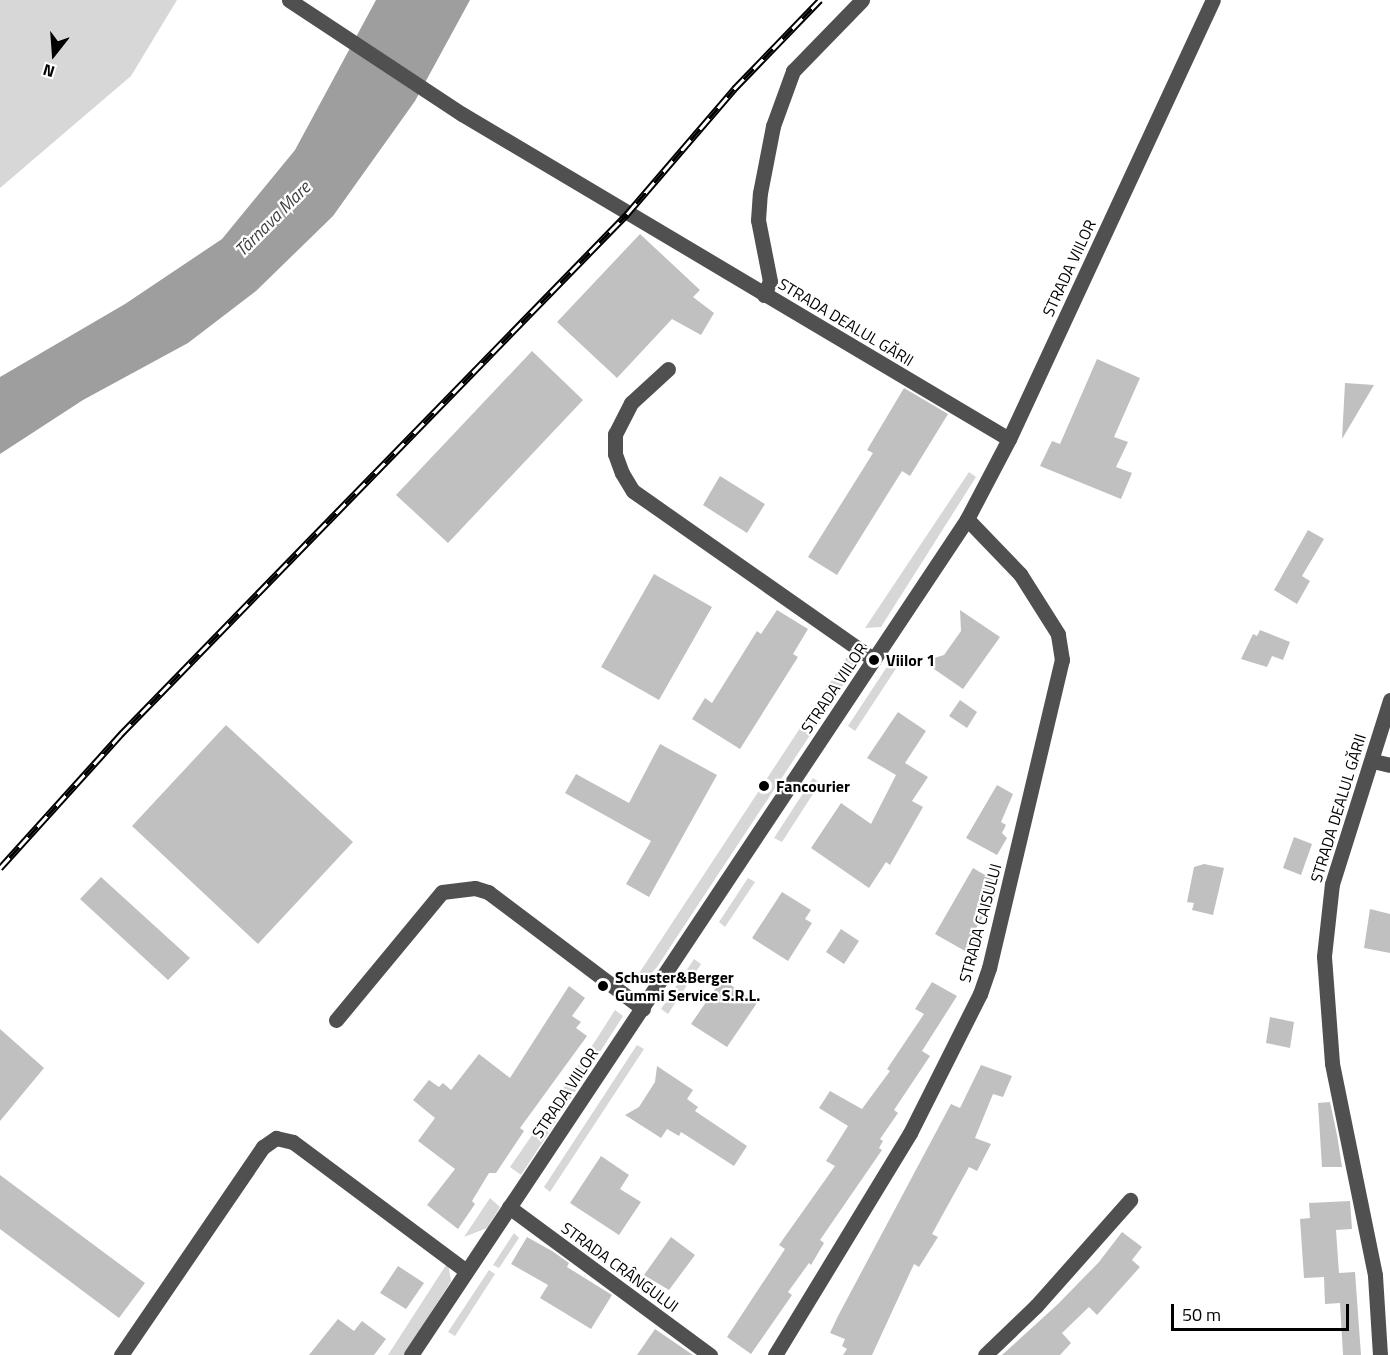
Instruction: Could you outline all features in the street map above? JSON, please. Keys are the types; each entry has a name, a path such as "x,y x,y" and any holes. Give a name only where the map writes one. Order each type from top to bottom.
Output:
{"street":[{"path":"289,0 462,114 764,295"},
{"name":"STRADA DEALUL GĂRII","path":"862,0 793,71 773,126 765,155 758,220 770,281 764,295 1009,439"},
{"name":"STRADA VIILOR","path":"411,1355 967,519 1009,439 1213,0"},
{"path":"668,369 631,403 615,434 615,454 622,473 633,491 874,660"},
{"name":"STRADA CAISULUI","path":"775,1355 910,1133 980,994 989,968 1057,682 1062,660 1058,634 1020,574 967,519"},
{"name":"STRADA DEALUL GĂRII","path":"1380,1355 1375,1275 1332,1062 1324,956 1332,884 1373,761 1390,700"},
{"path":"1373,761 1390,765"},
{"path":"336,1020 442,892 475,888 488,892 643,1009"},
{"path":"121,1355 263,1147 276,1138 293,1142 466,1271"},
{"path":"985,1355 1036,1306 1130,1200"},
{"name":"STRADA CRÂNGULUI","path":"509,1208 710,1355"}],"shaded area":[{"path":"0,0 177,0 131,76 0,188"},
{"path":"969,472 976,477 881,627 865,628"},
{"path":"846,658 857,660 853,670 657,967 646,979 634,981"},
{"path":"890,662 897,667 855,731 848,726"},
{"path":"813,778 820,783 782,842 774,838"},
{"path":"748,878 755,882 725,927 719,922"},
{"path":"694,959 701,964 668,1014 661,1009"},
{"path":"615,1010 623,1016 593,1063 585,1057"},
{"path":"637,1045 644,1049 550,1192 544,1187"},
{"path":"579,1064 589,1070 563,1111 553,1104"},
{"path":"548,1112 559,1117 521,1175 510,1167"},
{"path":"490,1198 500,1207 487,1228 464,1237"},
{"path":"514,1233 519,1238 499,1268 493,1265"},
{"path":"448,1262 451,1281 404,1355 388,1355"},
{"path":"489,1270 495,1274 455,1336 448,1332"}],"water":[{"name":"Târnava Mare","path":"376,0 470,0 415,101 333,216 256,291 188,343 83,400 0,454 0,377 125,304 222,239 295,150"}],"building":[{"path":"640,234 700,290 693,297 714,313 701,335 672,319 617,378 557,322"},
{"path":"532,351 583,400 448,543 396,495"},
{"path":"1097,359 1140,378 1114,437 1128,442 1116,467 1132,473 1121,499 1040,466 1052,441 1060,444"},
{"path":"1345,383 1374,385 1342,439"},
{"path":"904,388 948,414 910,476 902,471 837,575 808,557 873,453 867,450"},
{"path":"720,476 765,504 747,533 703,505"},
{"path":"1308,530 1324,539 1302,576 1310,581 1297,604 1274,590"},
{"path":"654,574 712,607 659,700 601,667"},
{"path":"777,610 808,629 793,654 798,657 740,749 692,719 705,698 712,703 757,631 761,634"},
{"path":"960,610 1000,637 963,689 934,669 934,658 944,655 961,631"},
{"path":"1260,630 1290,642 1283,660 1272,656 1267,667 1241,659 1253,634 1257,636"},
{"path":"960,700 977,712 967,728 949,716"},
{"path":"898,712 926,731 905,763 928,777 912,801 923,807 890,865 886,862 869,888 811,848 841,803 871,824 896,775 867,758"},
{"path":"226,725 353,842 258,944 132,826"},
{"path":"660,744 717,775 649,897 626,884 651,841 565,793 576,774 629,803"},
{"path":"997,785 1013,794 1001,822 1006,825 1002,833 1007,838 997,855 966,838"},
{"path":"1294,837 1312,844 1301,875 1283,868"},
{"path":"1204,864 1224,868 1213,915 1192,910 1194,903 1187,902 1194,867"},
{"path":"973,868 995,881 990,890 996,894 974,932 983,938 972,955 935,934"},
{"path":"101,877 190,958 168,980 80,899"},
{"path":"782,892 811,910 805,919 812,923 788,961 752,938"},
{"path":"1370,909 1390,914 1390,953 1364,948"},
{"path":"841,929 859,941 844,964 826,952"},
{"path":"722,979 757,1003 727,1047 691,1024"},
{"path":"932,982 957,996 922,1051 930,1056 894,1110 898,1113 880,1139 883,1141 879,1148 882,1150 820,1240 824,1243 811,1265 809,1263 788,1292 792,1295 751,1354 727,1337 785,1249 779,1245 835,1166 826,1161 848,1126 819,1108 830,1091 862,1109 890,1071 887,1069 924,1014 915,1009"},
{"path":"569,986 585,998 572,1016 581,1022 576,1028 587,1036 520,1128 524,1131 496,1173 489,1173 472,1201 475,1204 458,1229 427,1205 455,1169 418,1141 435,1118 413,1100 429,1080 439,1087 443,1083 451,1090 479,1054 510,1078"},
{"path":"1270,1017 1294,1022 1290,1048 1266,1043"},
{"path":"0,1029 44,1068 0,1121"},
{"path":"981,1065 1012,1076 1003,1097 993,1094 975,1138 991,1144 977,1171 969,1167 932,1234 938,1237 919,1267 914,1264 872,1355 843,1355 847,1349 842,1346 845,1339 830,1333 838,1316 951,1104 960,1108"},
{"path":"657,1066 693,1090 687,1099 698,1107 695,1111 747,1146 734,1166 681,1132 679,1136 667,1129 661,1138 625,1115 639,1107 655,1082"},
{"path":"1330,1102 1342,1167 1322,1167 1318,1103"},
{"path":"601,1156 629,1175 620,1189 641,1202 619,1235 570,1203"},
{"path":"0,1175 145,1283 119,1318 0,1229"},
{"path":"1350,1201 1352,1229 1336,1230 1339,1273 1355,1272 1361,1355 1343,1355 1340,1303 1325,1304 1324,1277 1304,1278 1300,1219 1310,1218 1309,1203"},
{"path":"1122,1232 1142,1247 1132,1260 1140,1267 1097,1315 1089,1307 1062,1333 1071,1343 1060,1355 1002,1355 1058,1304 1099,1262"},
{"path":"527,1237 552,1251 569,1263 567,1267 612,1295 591,1329 540,1298 548,1285 511,1264"},
{"path":"671,1237 695,1255 669,1290 644,1275"},
{"path":"398,1266 424,1283 406,1309 380,1293"},
{"path":"338,1319 354,1331 362,1321 386,1339 374,1355 309,1355"},
{"path":"655,1329 693,1355 637,1355"}],"railway":[{"path":"0,868 121,734 627,214 734,89 820,0"}],"place":[{"name":"Viilor 1","path":"874,660"},
{"name":"Fancourier","path":"764,786"},
{"name":"Schuster&Berger Gummi Service S.R.L.","path":"603,986"}]}
